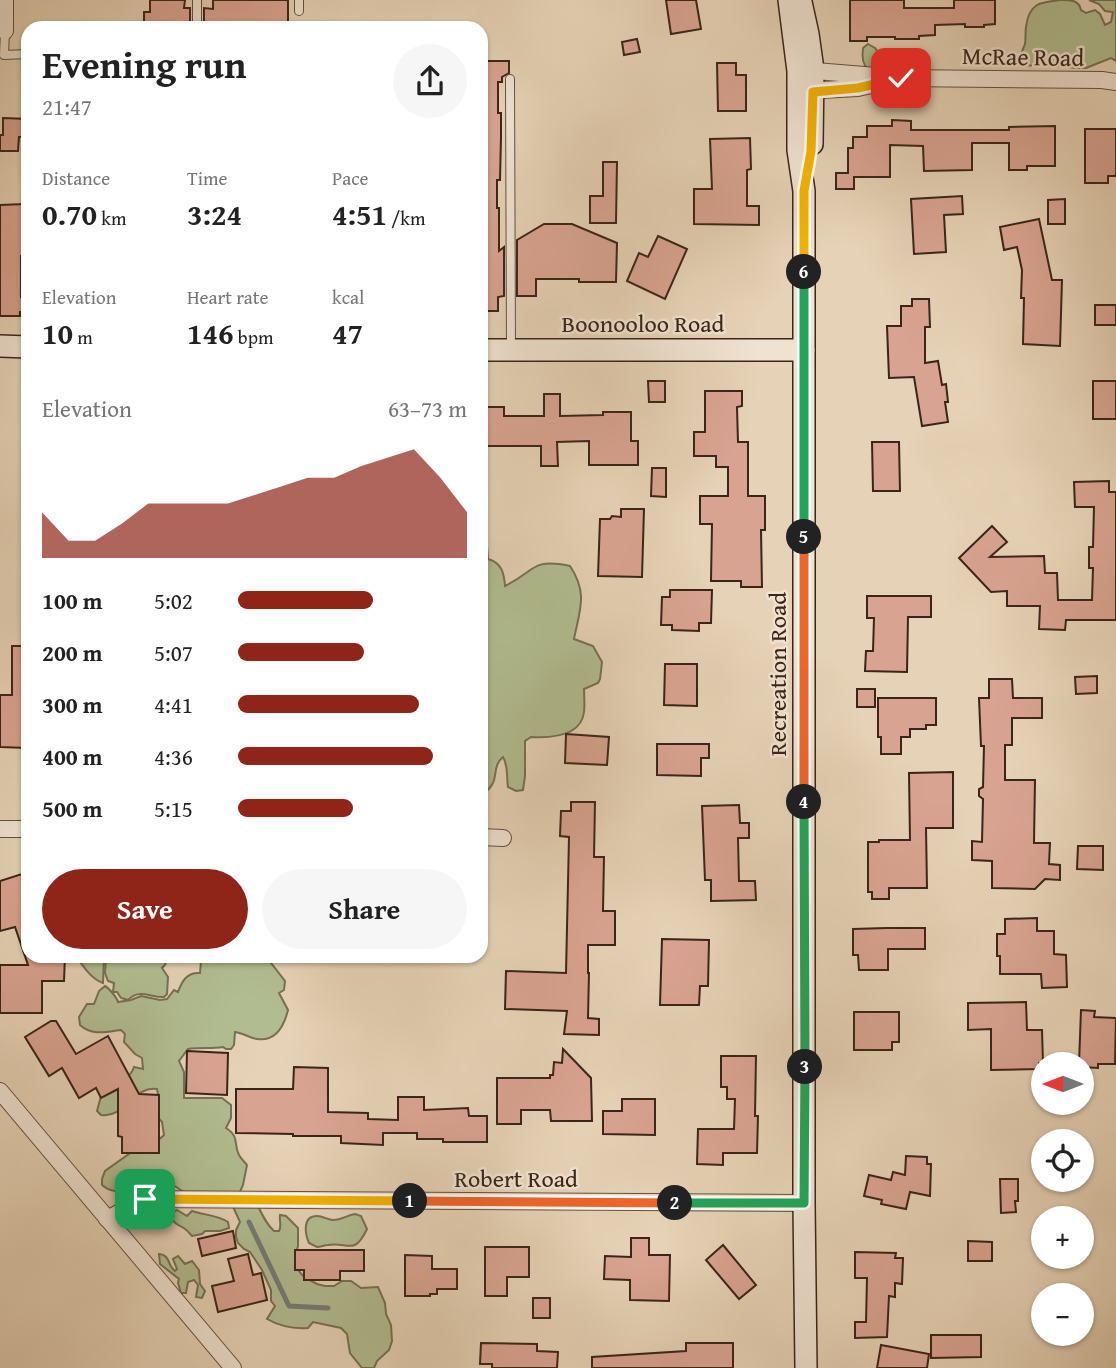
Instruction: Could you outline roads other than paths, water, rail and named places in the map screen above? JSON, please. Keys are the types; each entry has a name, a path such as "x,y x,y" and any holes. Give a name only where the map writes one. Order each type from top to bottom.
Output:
{"street":[{"path":"5,0 5,30"},
{"name":"Recreation Road","path":"789,0 805,81"},
{"name":"Recreation Road","path":"801,0 808,34 798,150 804,191 806,1368"},
{"name":"McRae Road","path":"805,81 901,78 1111,80"},
{"path":"0,346 21,347"},
{"name":"Boonooloo Road","path":"488,350 804,351"},
{"path":"0,829 21,829"},
{"path":"488,837 503,838"},
{"path":"0,1091 233,1368"},
{"name":"Robert Road","path":"107,1219 145,1199 804,1203"}],"lane":[{"path":"197,0 197,21"},
{"path":"299,0 299,11"},
{"path":"5,30 4,55 21,54"},
{"path":"510,79 511,350"}],"waterway":[{"path":"249,1222 289,1306 328,1308"}]}
